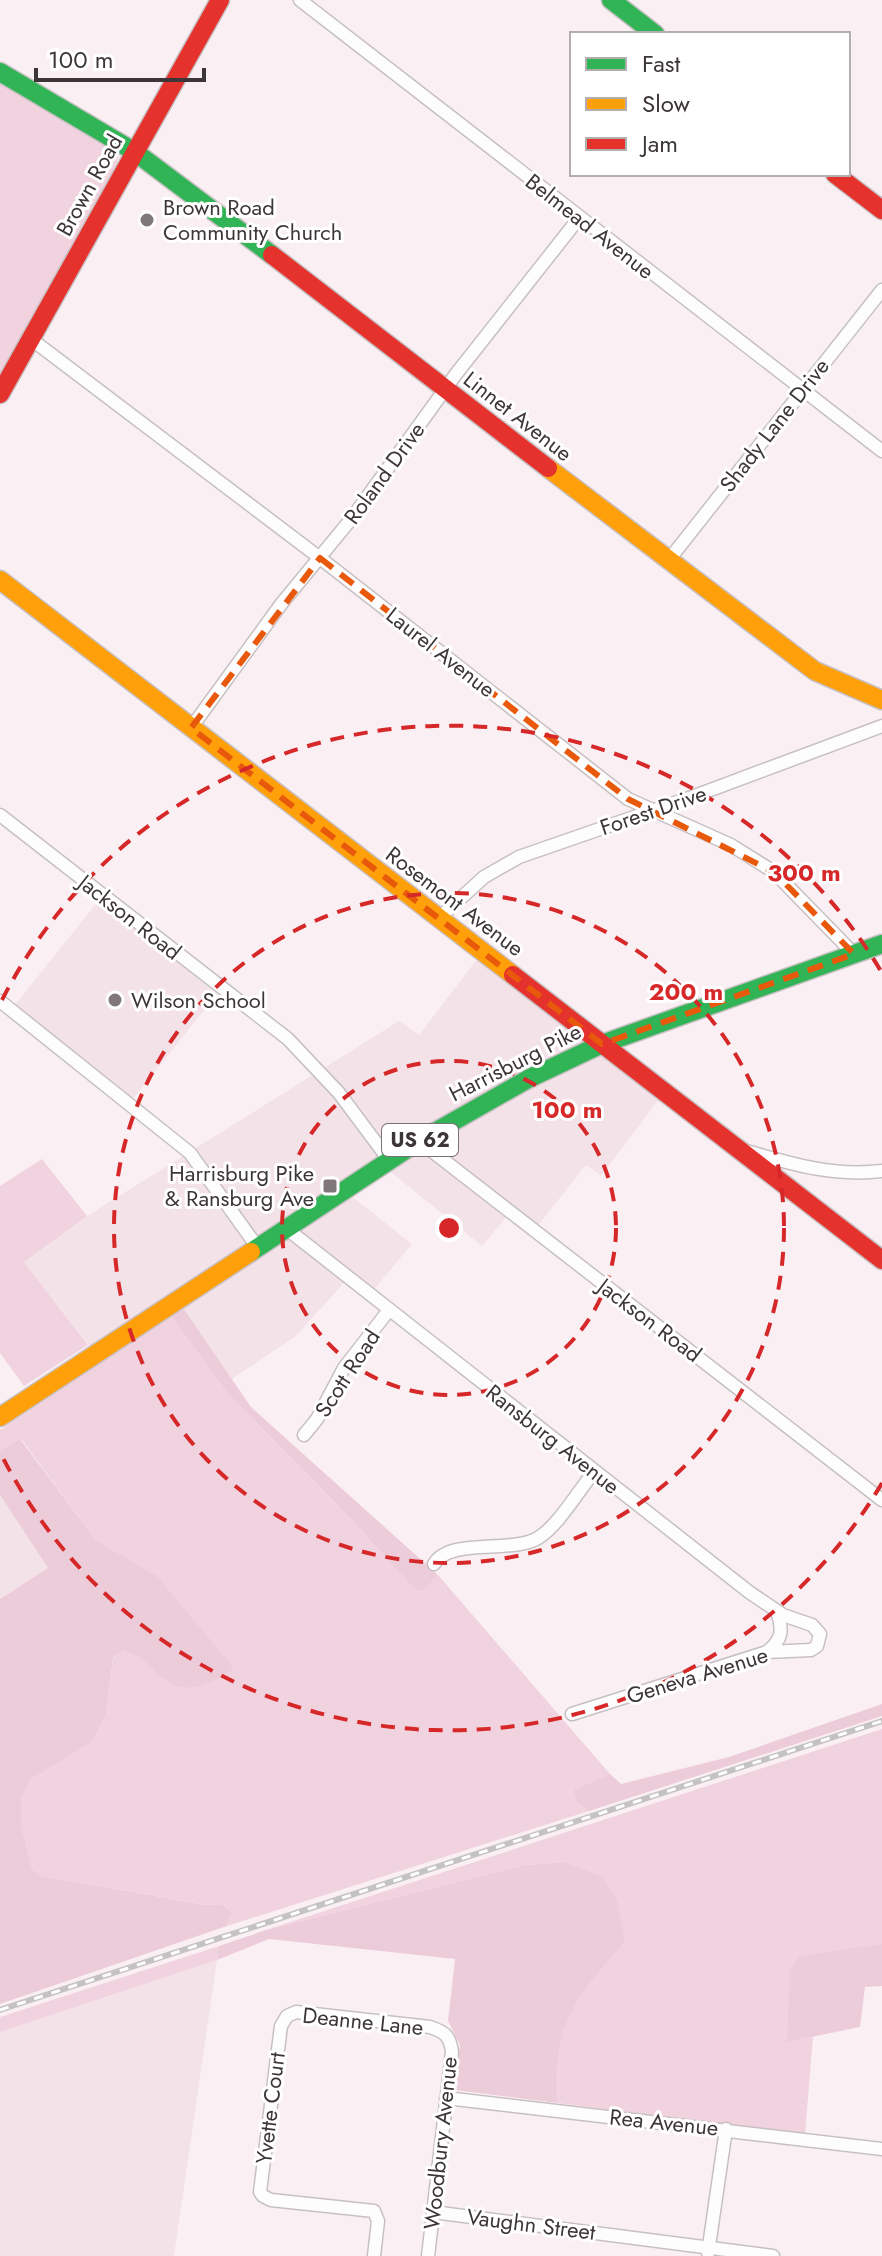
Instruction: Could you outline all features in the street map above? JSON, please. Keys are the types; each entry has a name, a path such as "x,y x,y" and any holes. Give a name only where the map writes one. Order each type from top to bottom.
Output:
{"street":[{"name":"Brown Road","path":"0,394 220,0"},
{"name":"Belmead Avenue","path":"300,0 882,451"},
{"path":"611,0 652,32"},
{"name":"Linnet Avenue","path":"0,72 135,152 815,671 882,700"},
{"path":"838,176 882,210"},
{"name":"Roland Drive","path":"191,728 282,603 320,558 445,389 579,218"},
{"name":"Shady Lane Drive","path":"668,561 882,290"},
{"name":"Laurel Avenue","path":"31,339 320,558 628,799 731,845 774,872 854,954"},
{"name":"Rosemont Avenue","path":"0,580 882,1260"},
{"name":"Forest Drive","path":"438,919 484,877 519,857 882,726"},
{"name":"Jackson Road","path":"0,815 288,1039 339,1093 389,1160"},
{"name":"Harrisburg Pike","path":"0,1417 389,1160 528,1079 602,1044 882,944"},
{"path":"0,1001 190,1153 258,1248"},
{"name":"Jackson Road","path":"419,1141 882,1500"},
{"path":"739,1149 843,1174 882,1171"},
{"name":"Ransburg Avenue","path":"287,1229 594,1472 777,1611 812,1625 820,1634 820,1640"},
{"name":"Scott Road","path":"304,1435 317,1419 344,1368 389,1310"},
{"path":"434,1564 438,1558 467,1547 516,1546 541,1537 594,1472"},
{"path":"767,1652 779,1642 782,1628 777,1611"},
{"name":"Geneva Avenue","path":"572,1714 767,1652 811,1650 820,1640"},
{"name":"Deanne Lane","path":"283,2019 306,2011 430,2027 445,2032"},
{"name":"Yvette Court","path":"283,2019 260,2188 263,2196 271,2200 370,2209 377,2216 374,2256"},
{"name":"Woodbury Avenue","path":"428,2256 452,2052 451,2041 445,2032"},
{"name":"Rea Avenue","path":"446,2098 882,2149"},
{"path":"708,2252 726,2129"},
{"name":"Vaughn Street","path":"433,2212 708,2252 773,2256"}],"highlighted area":[{"path":"320,558 628,799 774,872 854,954 602,1044 191,728"}],"shaded area":[{"path":"0,79 119,150 116,171 0,381"},
{"name":"Wilson School","path":"99,900 217,994 132,1100 14,1006"},
{"path":"481,954 663,1094 601,1176 586,1165 532,1233 508,1215 482,1246 382,1165 345,1191 412,1244 366,1299 344,1283 295,1337 232,1379 184,1309 102,1362 24,1262 87,1216 399,1021 419,1035"},
{"path":"42,1159 87,1216 24,1262 88,1345 24,1386 0,1353 0,1186"},
{"path":"184,1309 251,1407 438,1575 423,1592 414,1589 352,1520 228,1394 171,1316"},
{"path":"171,1316 228,1394 352,1520 414,1589 423,1592 438,1575 610,1774 573,1790 577,1803 589,1811 227,1926 232,1912 222,1904 208,1905 42,1876 32,1869 21,1824 21,1800 30,1780 91,1743 106,1716 113,1659 122,1651 137,1653 167,1682 156,1575 96,1540 21,1439 0,1450 0,1430"},
{"path":"20,1439 96,1540 156,1575 234,1668 209,1683 182,1687 164,1679 135,1655 123,1651 113,1658 106,1716 91,1743 30,1780 21,1800 21,1824 32,1869 42,1876 207,1905 222,1904 232,1912 227,1926 0,2004 0,1599 48,1568 0,1495 0,1450"},
{"path":"0,1495 48,1568 0,1599"},
{"path":"882,1704 882,1716 589,1811 577,1803 573,1790 610,1774 621,1784 729,1757"},
{"path":"882,1729 882,1944 787,2041 813,2037 805,2134 557,2103 559,2053 569,2016 585,1989 625,1940 602,1878 565,1862 524,1865 266,1930"},
{"path":"565,1862 602,1877 617,1900 625,1941 585,1990 569,2017 559,2054 557,2103 455,2090 460,2045 448,2021 455,1959 269,1939 217,1960 219,1946 266,1930 524,1865"},
{"path":"882,1944 882,1986 865,1987 860,2027 787,2042 790,1971 800,1956"},
{"path":"219,1946 217,1960 0,2032 0,2017"},
{"path":"217,1960 174,2256 0,2256 0,2032"}],"railway":[{"path":"0,2010 882,1721"}],"traffic: fast":[{"path":"611,0 652,32"},
{"path":"0,72 135,152 272,255"},
{"path":"251,1252 419,1141 528,1079 602,1044 882,944"}],"traffic: slow":[{"path":"548,468 815,671 882,700"},
{"path":"0,580 513,975"},
{"path":"0,1417 251,1252"}],"traffic: jam":[{"path":"0,394 220,0"},
{"path":"838,176 882,210"},
{"path":"272,255 548,468"},
{"path":"513,975 882,1260"}],"place":[{"name":"Brown Road Community Church","path":"147,220"},
{"name":"Wilson School","path":"115,1000"},
{"name":"Harrisburg Pike & Ransburg Ave","path":"330,1186"}]}
